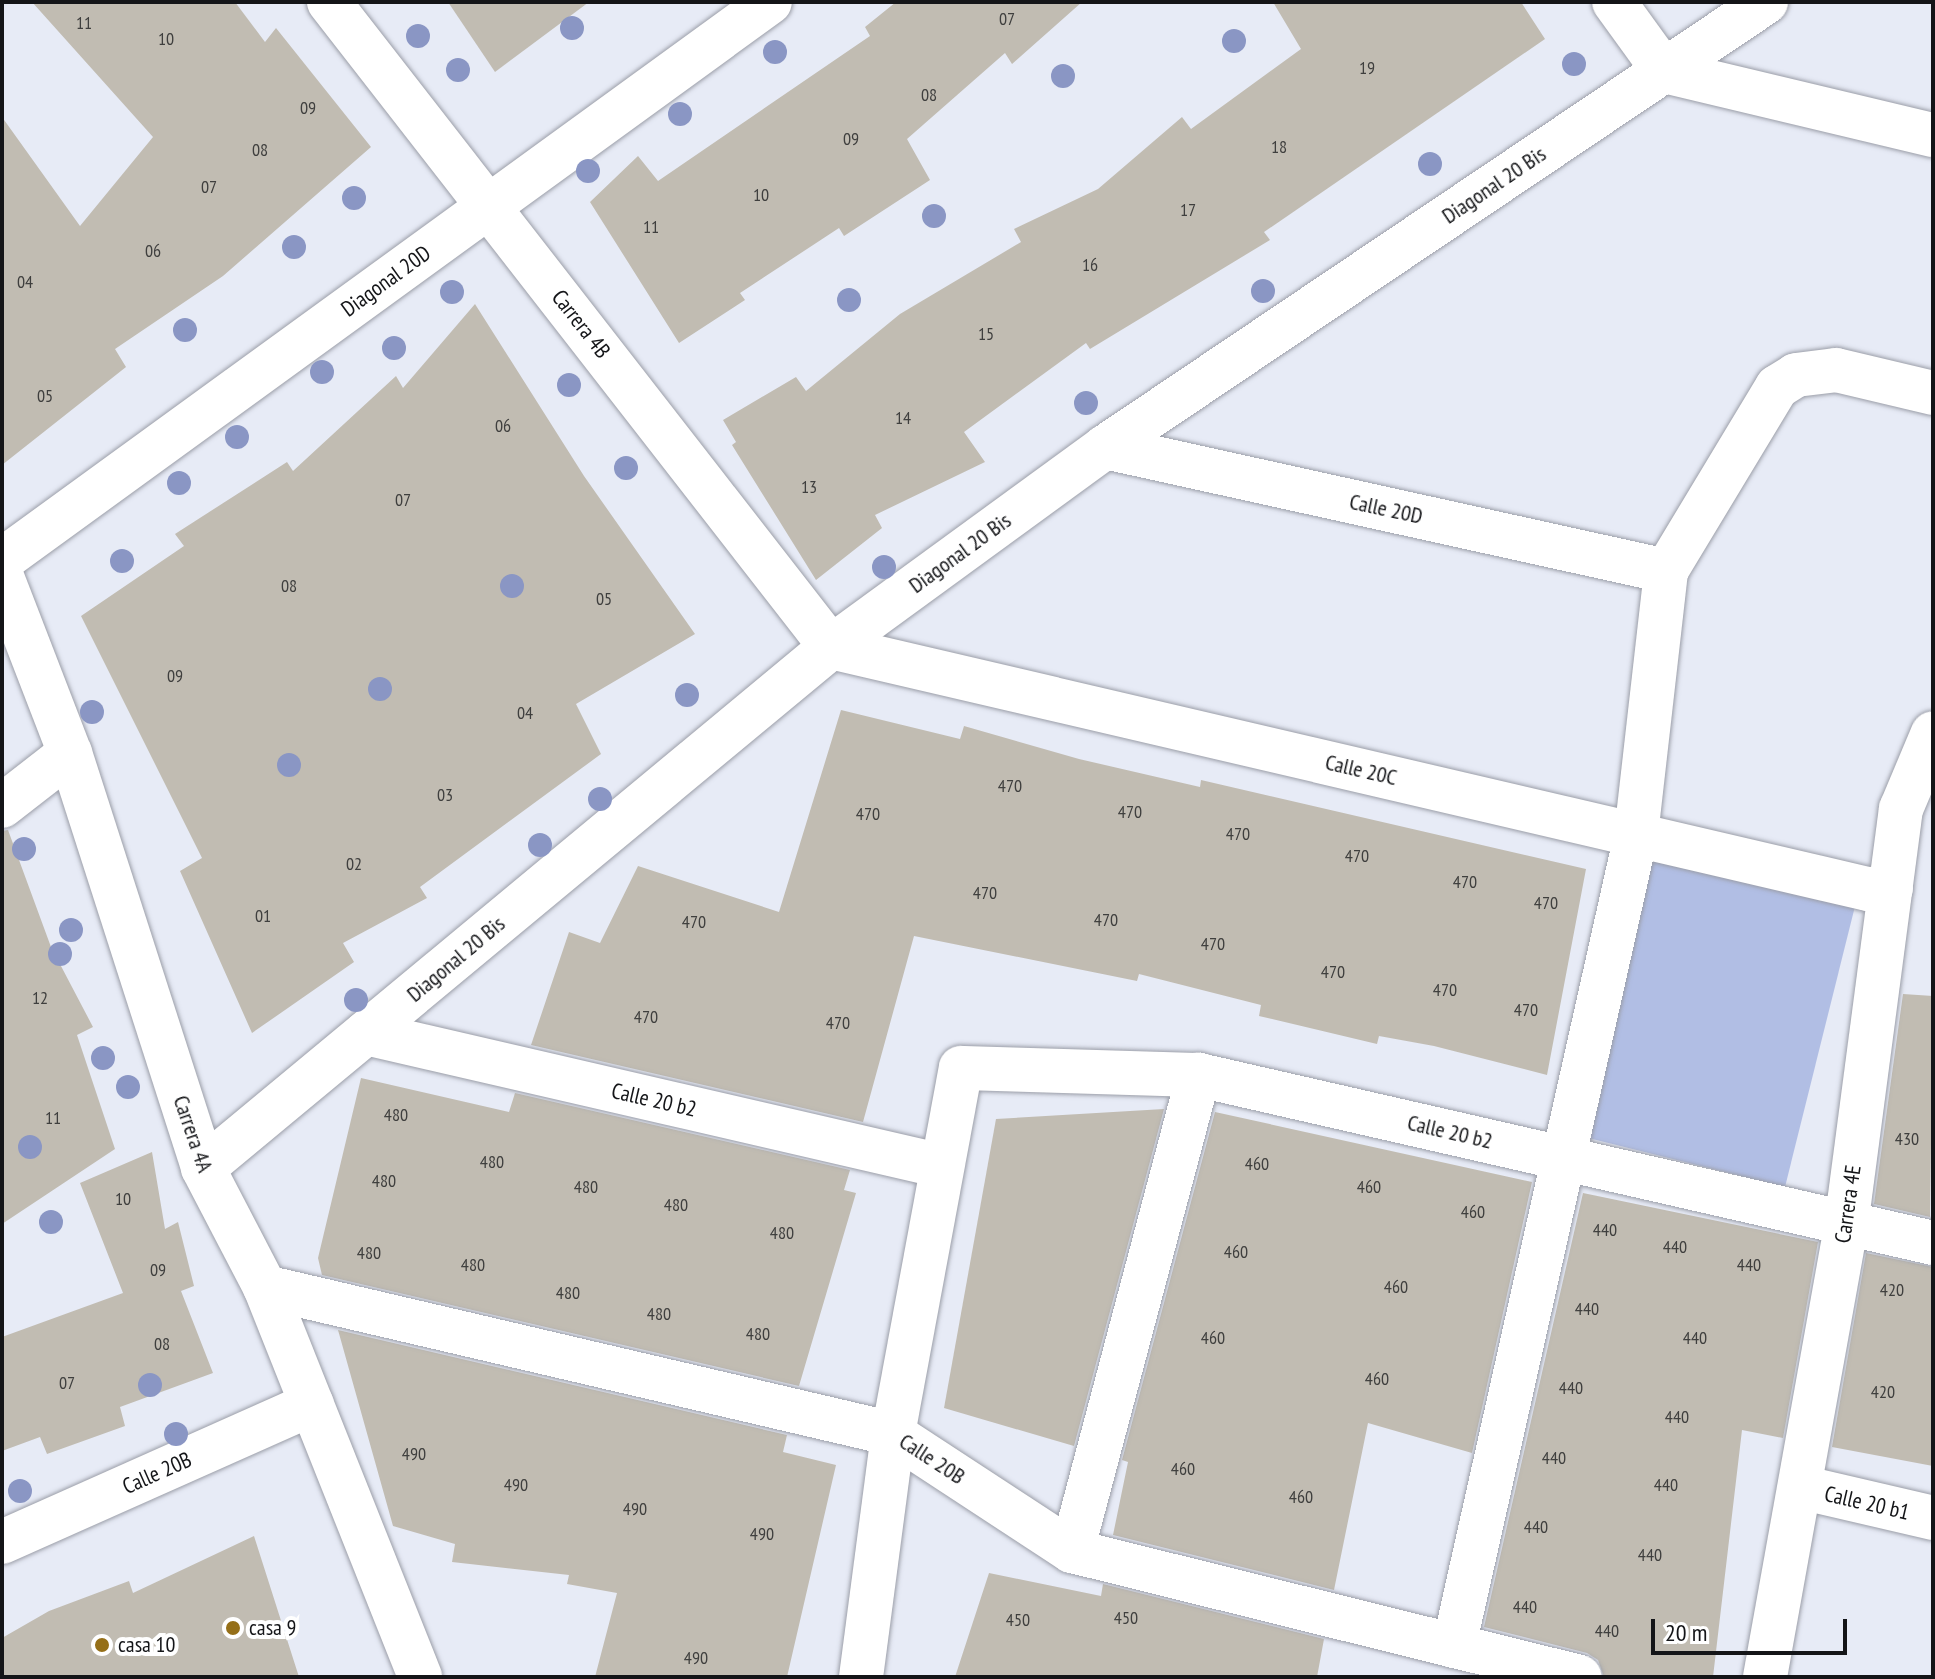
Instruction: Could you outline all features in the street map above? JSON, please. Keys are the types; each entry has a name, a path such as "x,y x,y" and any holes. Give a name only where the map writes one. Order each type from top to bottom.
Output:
{"street":[{"name":"Carrera 4B","path":"329,2 831,647"},
{"name":"Diagonal 20D","path":"2,560 770,2"},
{"path":"1614,2 1664,71 1933,135"},
{"name":"Diagonal 20 Bis","path":"203,1168 831,647 1105,447 1766,2"},
{"path":"1454,1646 1636,835 1666,571 1777,387 1796,375 1836,370 1933,393"},
{"name":"Calle 20D","path":"1105,447 1666,571"},
{"name":"Carrera 4A","path":"2,577 70,753 203,1168 265,1287 420,1677"},
{"name":"Calle 20C","path":"831,647 1868,889 1891,888"},
{"name":"Carrera 4E","path":"1765,1677 1846,1226 1891,888 1917,813 1933,733"},
{"path":"2,806 70,753"},
{"name":"Calle 20 b2","path":"366,1033 942,1166 961,1068 1199,1075 1564,1157 1846,1226 1933,1243"},
{"path":"1072,1551 1199,1075"},
{"path":"861,1677 893,1434 942,1166"},
{"name":"Calle 20B","path":"265,1287 893,1434 1072,1551 1580,1677"},
{"name":"Calle 20B","path":"2,1542 312,1404"},
{"name":"Calle 20 b1","path":"1800,1487 1933,1518"}],"shaded area":[{"path":"1648,856 1855,908 1785,1187 1578,1135"}],"building":[{"path":"32,2 235,2 265,42 276,28 371,147 223,276 115,349 126,367 2,465 2,117 80,226 153,137"},
{"path":"448,2 589,2 495,72"},
{"path":"896,2 1082,2 1012,64 1005,53 907,139 930,180 844,236 839,228 740,293 745,300 679,343 590,202 638,156 658,181 870,36 865,27"},
{"path":"1273,2 1521,2 1545,39 1264,232 1270,240 1090,349 1086,343 964,432 985,462 875,515 882,528 816,580 732,445 736,442 723,420 796,377 806,391 900,314 1021,242 1014,229 1098,189 1182,117 1191,129 1301,49"},
{"path":"475,304 584,476 695,634 576,704 601,754 420,887 427,898 343,943 354,962 252,1033 180,871 202,858 81,616 184,546 175,534 287,462 293,471 396,376 403,388"},
{"path":"841,710 960,739 964,726 1079,759 1200,787 1201,780 1586,869 1547,1075 1434,1046 1379,1036 1377,1044 1259,1016 1261,1005 1139,974 1137,981 914,936 863,1122 531,1045 569,932 600,943 638,866 779,912"},
{"path":"8,830 51,947 93,1027 77,1035 115,1149 2,1224 2,831"},
{"path":"1903,994 1933,996 1930,1217 1874,1204"},
{"path":"361,1078 509,1112 515,1093 850,1170 844,1190 856,1193 799,1386 322,1275 318,1258"},
{"path":"1164,1109 1074,1446 944,1408 996,1119"},
{"path":"1215,1112 1532,1182 1472,1453 1368,1423 1334,1590 1113,1535 1128,1462 1122,1460"},
{"path":"152,1152 165,1229 178,1222 194,1286 181,1291 213,1373 120,1407 125,1426 47,1454 40,1437 2,1451 2,1337 123,1293 80,1183"},
{"path":"1583,1193 1818,1242 1783,1438 1742,1430 1713,1677 1604,1677 1598,1660 1587,1653 1484,1627"},
{"path":"1866,1253 1933,1267 1933,1466 1832,1447"},
{"path":"338,1330 787,1435 783,1452 836,1465 787,1677 595,1677 617,1593 567,1584 569,1575 452,1562 455,1544 393,1526"},
{"path":"254,1536 299,1677 2,1677 2,1638 49,1611 129,1581 133,1593"},
{"path":"989,1573 1101,1596 1103,1584 1324,1639 1317,1677 955,1677"}],"place":[{"name":"casa 9","path":"233,1628"},
{"name":"casa 10","path":"102,1645"}]}
